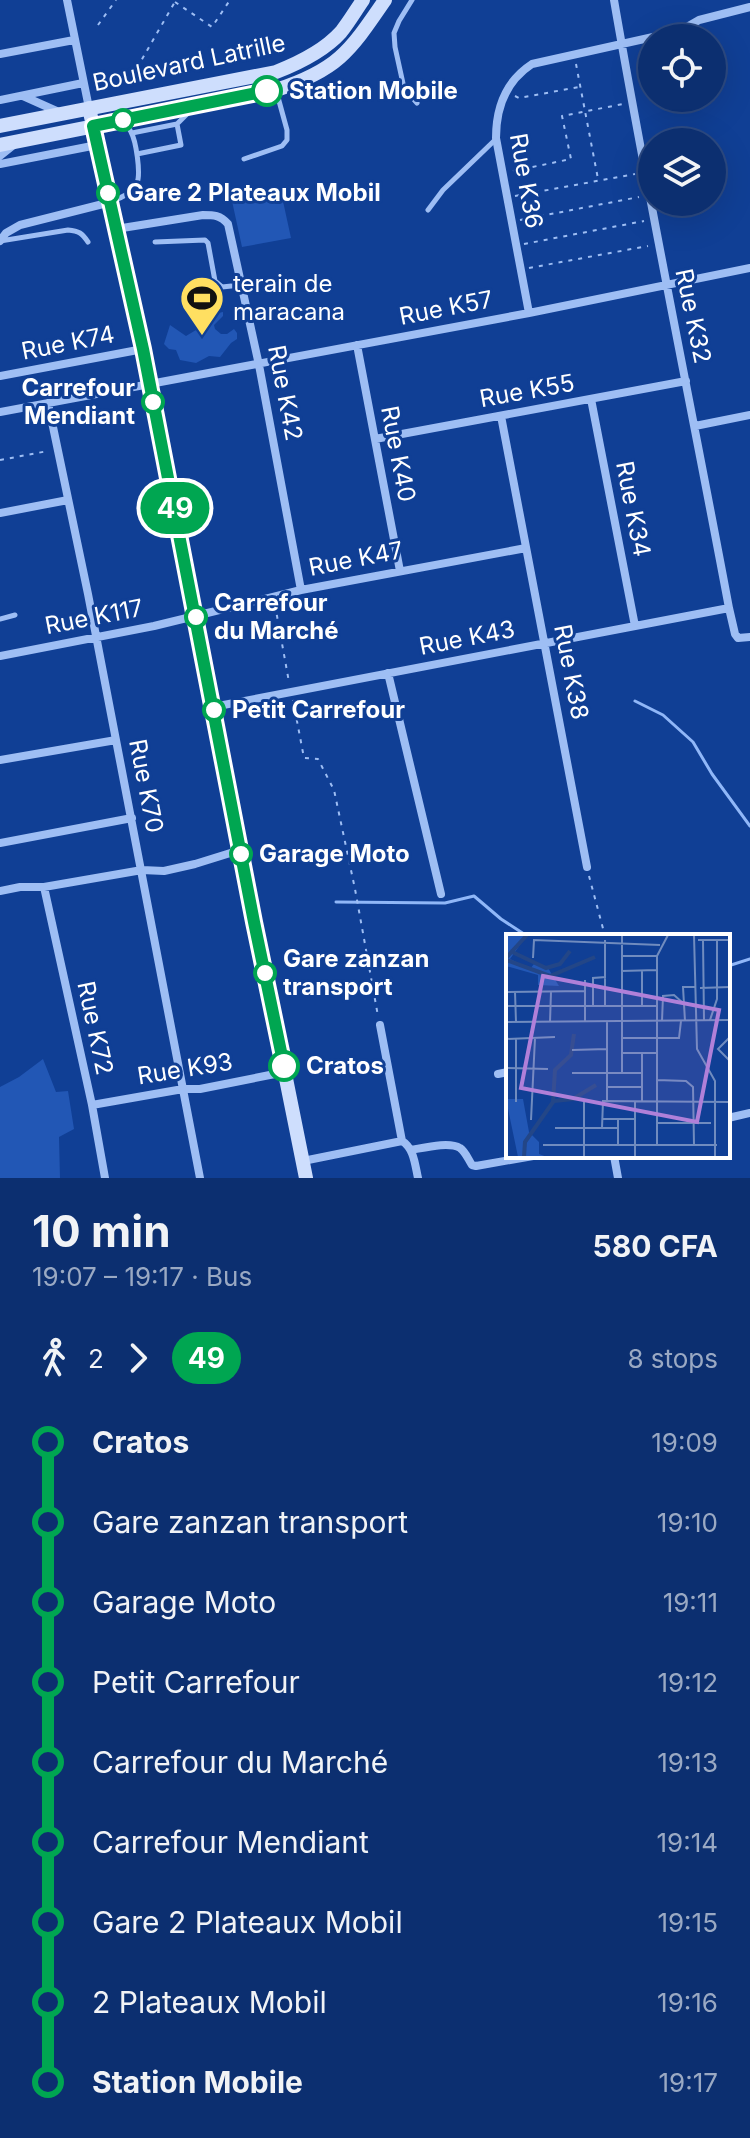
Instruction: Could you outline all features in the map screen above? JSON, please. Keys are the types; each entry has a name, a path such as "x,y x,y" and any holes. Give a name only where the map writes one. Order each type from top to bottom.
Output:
{"street":[{"path":"67,0 143,349 306,1178"},
{"name":"Boulevard Latrille","path":"0,126 276,72 308,58 340,33 363,0"},
{"name":"Boulevard Latrille","path":"0,145 276,90 317,75 354,45 385,0"},
{"name":"Rue K32","path":"614,0 638,137"},
{"name":"Rue K36","path":"529,313 496,138 497,112 507,91 525,68 532,64 680,31 699,20 750,7"},
{"path":"0,54 74,40"},
{"path":"0,100 83,83"},
{"path":"21,95 62,114"},
{"path":"0,156 17,142"},
{"path":"0,164 97,145"},
{"path":"0,241 6,233 20,225 111,202"},
{"name":"Rue K42","path":"116,229 203,215 222,218 228,224 259,365 301,590"},
{"name":"Rue K32","path":"652,216 735,634 738,638 750,637"},
{"name":"Rue K57","path":"0,412 259,365 750,268"},
{"name":"Rue K40","path":"357,345 400,571"},
{"name":"Rue K74","path":"0,376 143,349"},
{"name":"Rue K55","path":"375,439 686,381"},
{"name":"Rue K34","path":"591,399 635,626"},
{"name":"Rue K70","path":"48,403 132,818 200,1178"},
{"path":"695,426 750,415"},
{"name":"Rue K38","path":"501,416 587,867"},
{"path":"0,513 68,500"},
{"name":"Rue K47","path":"195,615 301,590 526,548"},
{"name":"Rue K43","path":"213,707 729,608"},
{"name":"Rue K117","path":"0,656 195,615"},
{"path":"388,673 441,894"},
{"path":"0,760 116,740"},
{"path":"0,843 132,818"},
{"path":"0,891 44,887 142,870 164,871 240,850"},
{"name":"Rue K72","path":"44,887 105,1178"},
{"path":"380,1025 402,1141"},
{"name":"Rue K93","path":"92,1105 183,1089 200,1089 285,1072"},
{"path":"498,1074 506,1072"},
{"path":"730,1118 750,1113"},
{"path":"303,1161 402,1141 411,1150 418,1178"},
{"path":"411,1150 456,1146 476,1166 522,1158"},
{"path":"614,1158 618,1178"}],"lane":[{"path":"412,0 394,33 404,88 417,103"},
{"path":"244,159 282,146 287,140 276,90"},
{"path":"132,133 177,124 195,106"},
{"path":"111,202 135,188 138,180 132,133 117,121"},
{"path":"137,154 181,145 177,124"},
{"path":"428,210 443,190 496,138"},
{"path":"0,241 68,230 78,231 88,242"},
{"path":"155,242 205,240 215,281 222,287 242,285"},
{"path":"0,619 15,615"}],"path":[{"path":"98,25 116,0"},
{"path":"137,68 176,1 212,27 230,0"},
{"path":"574,53 598,181"},
{"path":"507,91 519,98 581,87"},
{"path":"504,172 571,159 562,116 632,102"},
{"path":"508,198 638,173"},
{"path":"513,221 638,198"},
{"path":"517,246 653,220"},
{"path":"522,269 657,244"},
{"path":"0,460 57,449"},
{"path":"274,597 304,758 318,759 334,790 380,1025"},
{"path":"587,867 604,934"}],"shaded area":[{"path":"281,192 291,238 242,247 232,201"},
{"name":"terain de maracana","path":"223,312 214,325 215,329 227,334 234,329 237,339 220,357 209,356 196,363 180,360 176,350 164,344 170,325 186,336 196,330 197,323"},
{"path":"43,1059 56,1092 68,1091 74,1129 59,1137 60,1178 0,1178 0,1087"}],"waterway":[{"path":"635,701 663,715 693,742 750,826"},
{"path":"336,902 445,903 474,896 524,934"},
{"path":"730,965 750,959"}],"bus line":[{"name":"49","path":"267,91 93,126 143,349 284,1066"}],"place":[{"name":"Station Mobile","path":"267,91"},
{"name":"Gare 2 Plateaux Mobil","path":"108,193"},
{"name":"terain de maracana","path":"202,337"},
{"name":"Carrefour Mendiant","path":"153,402"},
{"name":"Carrefour du Marché","path":"196,617"},
{"name":"Petit Carrefour","path":"214,710"},
{"name":"Garage Moto","path":"241,854"},
{"name":"Gare zanzan transport","path":"265,973"},
{"name":"Cratos","path":"284,1066"}]}
